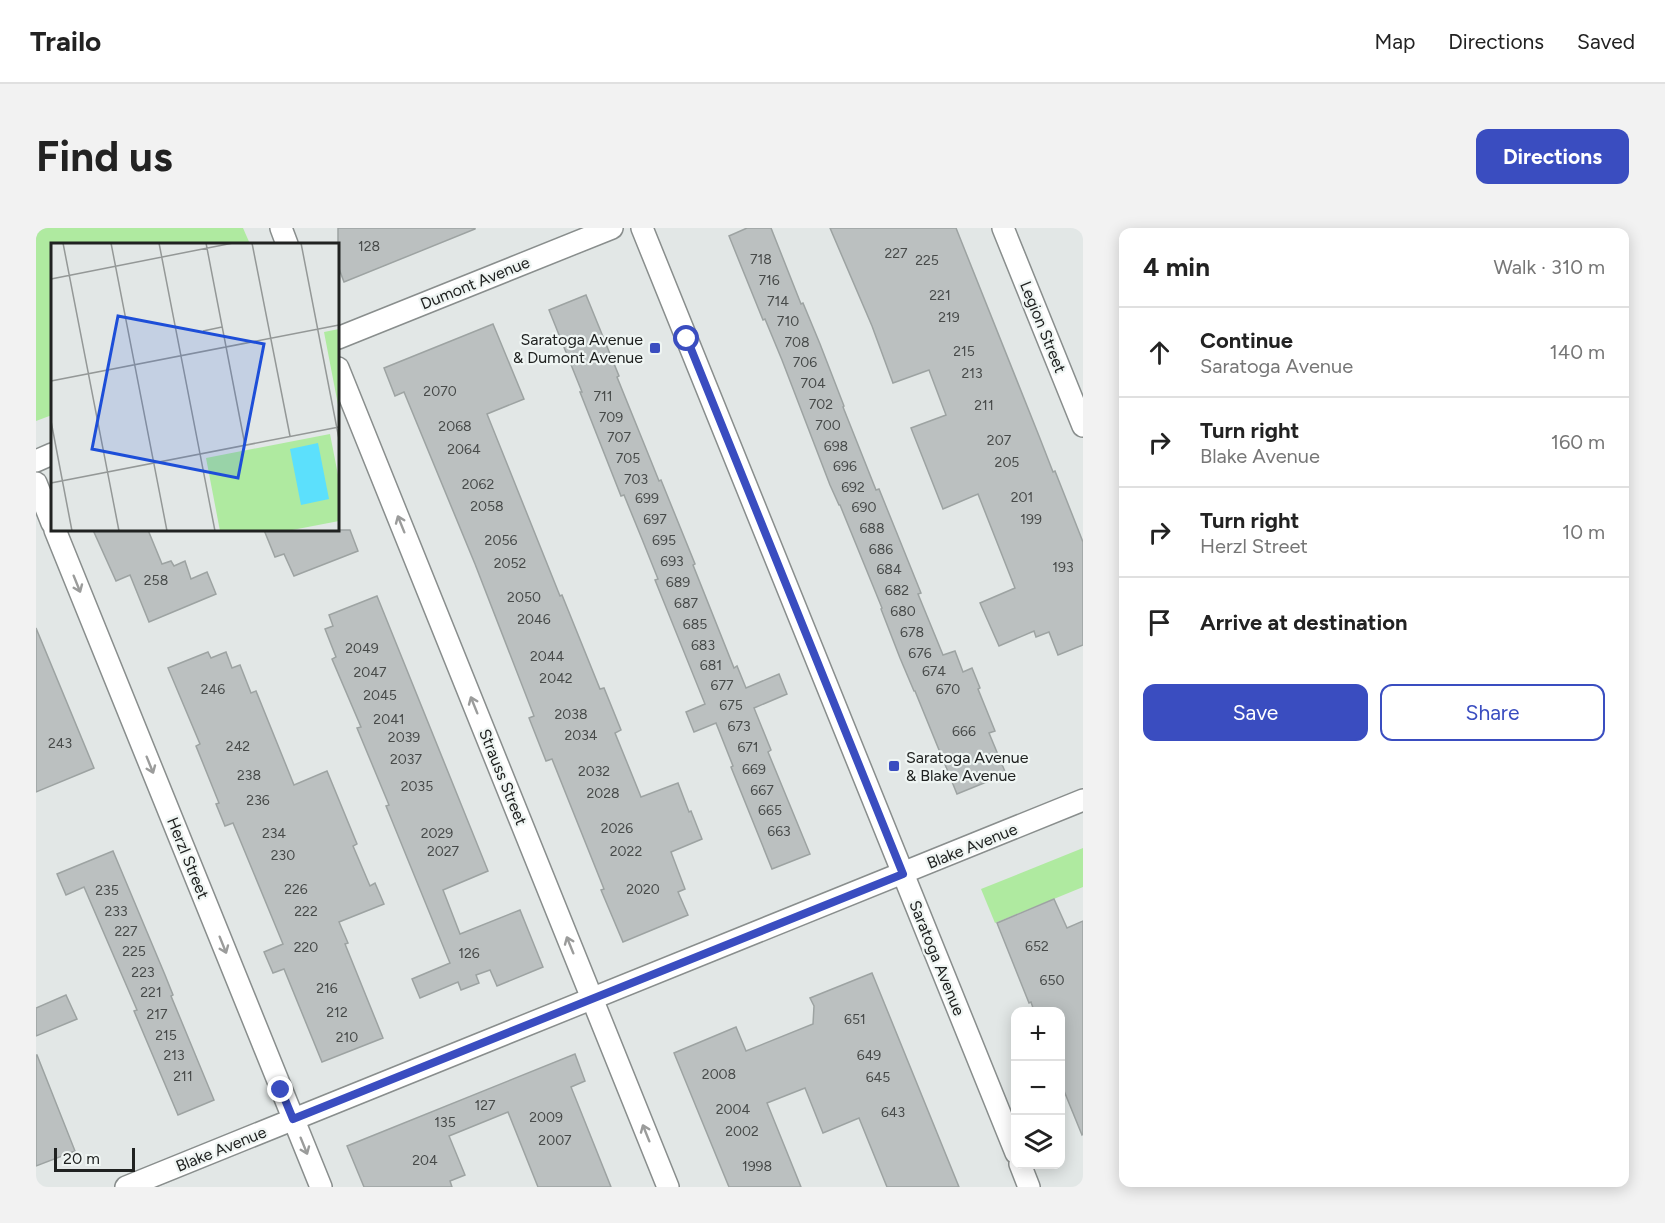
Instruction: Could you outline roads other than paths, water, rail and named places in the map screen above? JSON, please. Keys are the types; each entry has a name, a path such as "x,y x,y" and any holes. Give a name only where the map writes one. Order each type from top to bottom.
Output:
{"street":[{"path":"281,228 287,243"},
{"name":"Dumont Avenue","path":"339,338 612,228"},
{"name":"Saratoga Avenue","path":"642,228 1011,1141"},
{"name":"Legion Street","path":"1003,228 1083,426"},
{"name":"Strauss Street","path":"339,370 668,1187"},
{"path":"36,461 51,454"},
{"path":"36,483 51,520"},
{"name":"Herzl Street","path":"55,531 321,1187"},
{"name":"Blake Avenue","path":"126,1187 1083,800"},
{"path":"1022,1169 1029,1187"}],"place":[{"name":"Saratoga Avenue & Dumont Avenue","path":"655,348"},
{"name":"Saratoga Avenue & Blake Avenue","path":"894,766"}]}
